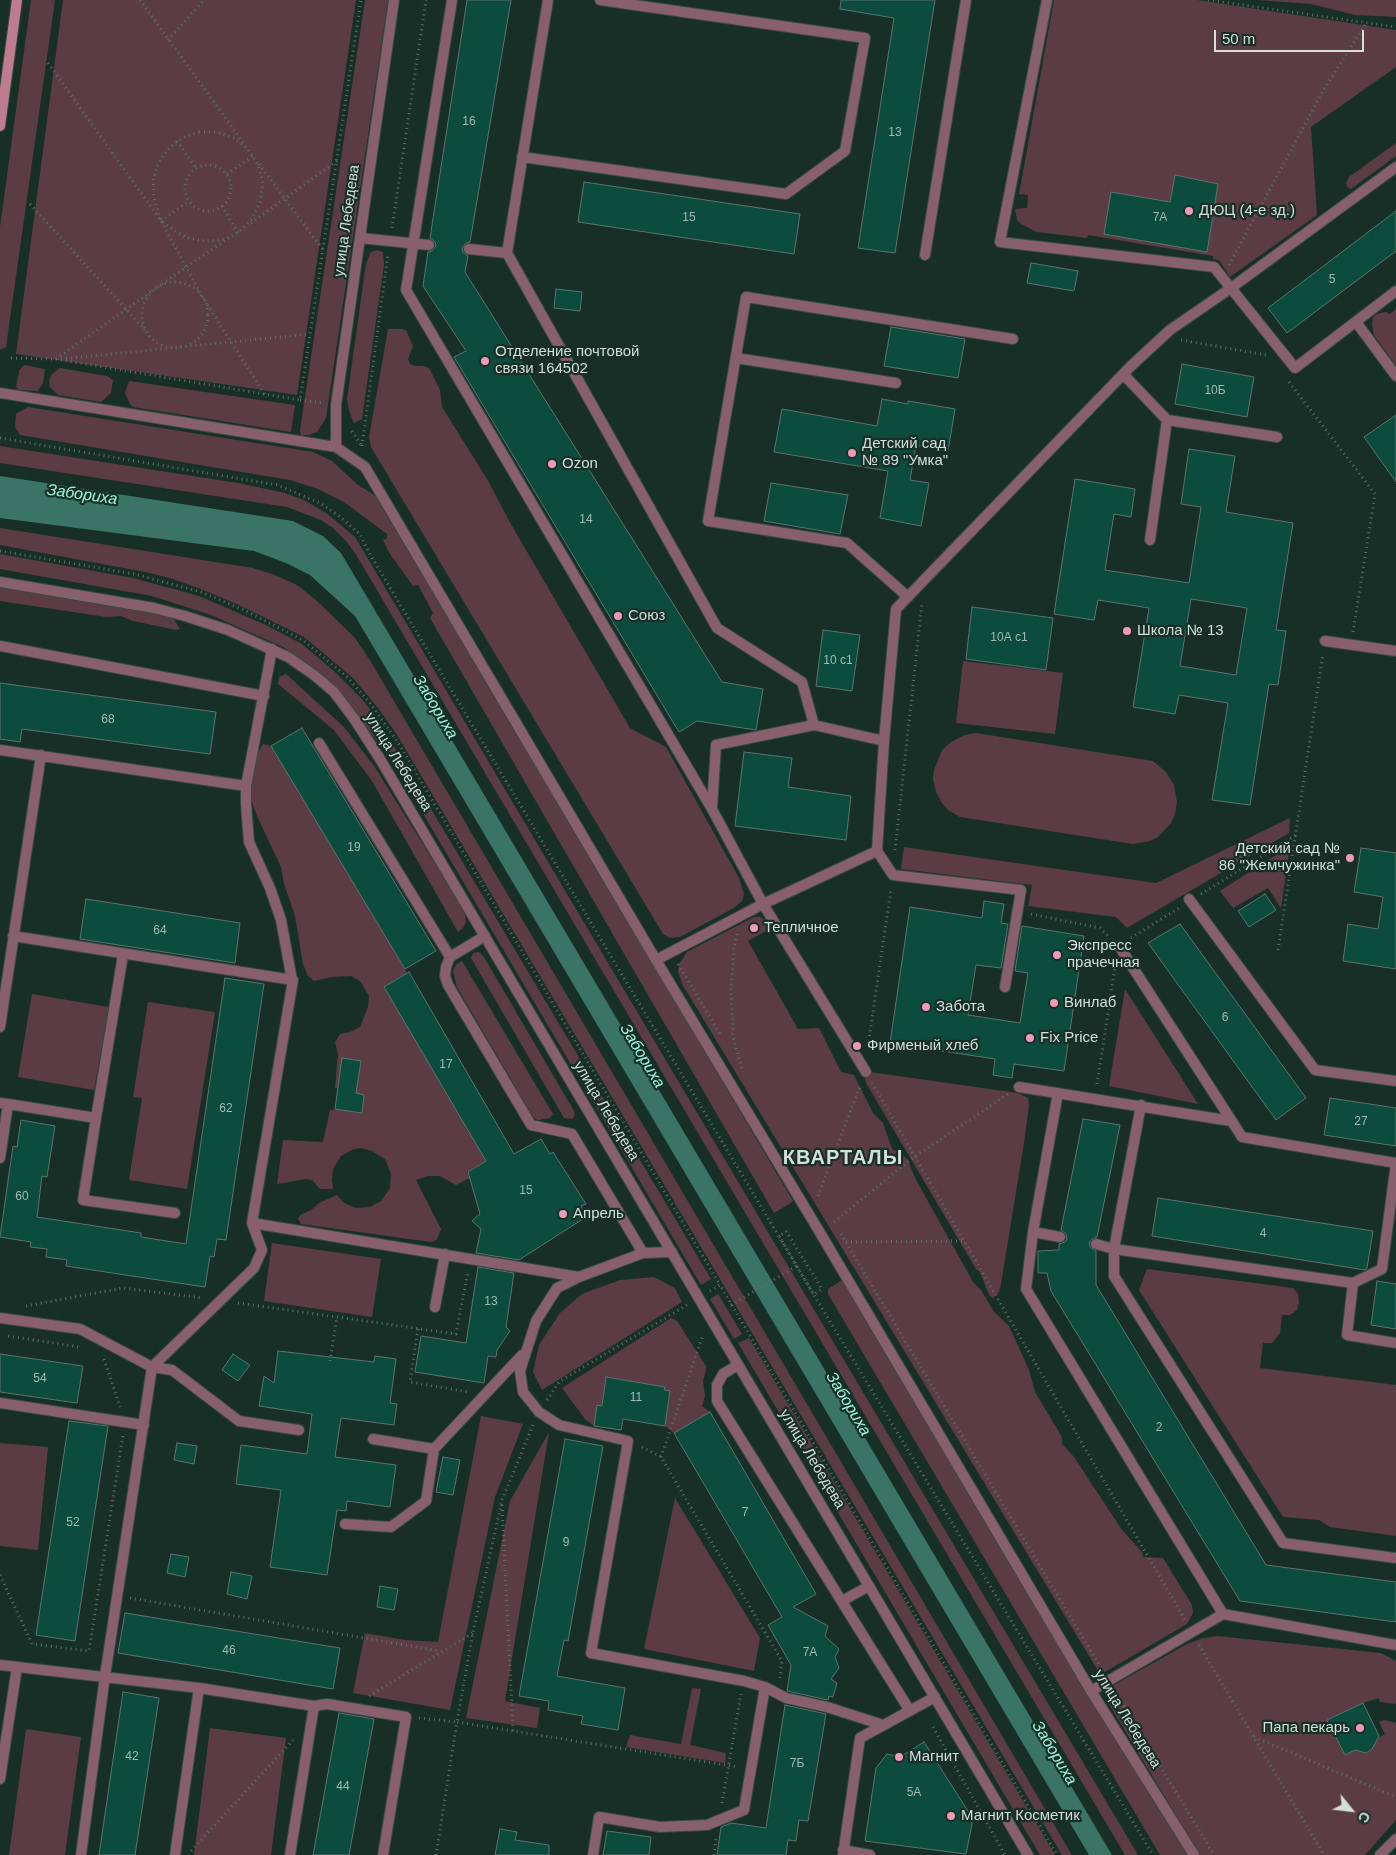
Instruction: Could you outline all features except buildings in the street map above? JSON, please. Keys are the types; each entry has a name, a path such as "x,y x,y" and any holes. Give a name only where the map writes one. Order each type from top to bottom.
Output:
{"main road":[{"path":"0,126 18,0"}],"street":[{"name":"улица Лебедева","path":"336,447 336,405 394,0"},
{"path":"452,0 406,290 712,809 763,904 866,1072"},
{"path":"548,0 507,253 718,628 802,682 814,725"},
{"path":"522,157 786,194 845,151 865,38 600,0"},
{"path":"925,255 966,0"},
{"path":"1047,0 1000,242 1214,267 1295,368 1396,291"},
{"path":"1005,987 1021,890 893,875 877,851 884,741 896,609 1123,374 1170,330 1231,288 1396,167"},
{"path":"360,238 429,245"},
{"path":"469,249 507,253"},
{"path":"908,597 847,543 708,521 746,297 1013,340"},
{"path":"1356,322 1396,376"},
{"path":"736,358 896,383"},
{"path":"1123,374 1167,420 1278,437"},
{"name":"улица Лебедева","path":"0,393 336,447 365,467 1091,1691 1194,1855"},
{"path":"1150,540 1167,420"},
{"name":"улица Лебедева","path":"0,582 154,608 186,616 228,630 288,657 334,692 370,741 1028,1855"},
{"path":"1326,641 1396,651"},
{"path":"0,646 264,696"},
{"path":"81,1855 105,1676 152,1367 254,1268 262,1250 252,1223 292,980 281,920 270,888 249,842 246,804 246,786 272,649"},
{"path":"712,809 716,745 814,725 884,741"},
{"path":"319,744 450,957"},
{"path":"0,750 246,786"},
{"path":"0,1027 41,755"},
{"path":"656,960 763,904 877,851"},
{"path":"1189,900 1315,1070 1396,1081"},
{"path":"13,936 123,955 292,980"},
{"path":"485,936 450,957 446,966 445,976 448,985 531,1125 572,1134 643,1253"},
{"path":"1096,1244 1114,1249 1353,1284 1382,1269 1391,1236 1396,1163 1242,1137 1119,946"},
{"path":"123,955 83,1200 175,1213"},
{"path":"1019,1087 1141,1105 1231,1121"},
{"path":"1058,1093 1033,1232 1026,1288 1223,1614"},
{"path":"0,1158 4,1104 96,1118"},
{"path":"1141,1105 1114,1249 1114,1276 1283,1543 1396,1558"},
{"path":"252,1223 579,1276"},
{"path":"1033,1232 1060,1237"},
{"path":"672,1252 643,1253 579,1276 557,1288 536,1321 520,1371 522,1392 538,1412 559,1425 628,1440 591,1653 744,1681 786,1698 827,1707 883,1725"},
{"path":"435,1307 445,1254"},
{"path":"1353,1284 1346,1335 1396,1343"},
{"path":"0,1318 80,1329 152,1367 172,1370 239,1421 299,1430"},
{"path":"344,1524 391,1527 426,1501 434,1449 526,1351"},
{"path":"738,1365 723,1374 717,1385 717,1401 910,1710"},
{"path":"0,1403 144,1425"},
{"path":"373,1439 434,1449"},
{"path":"842,1601 869,1586"},
{"path":"1091,1691 1223,1614 1396,1645"},
{"path":"0,1665 105,1676 314,1706 327,1704 406,1716 383,1855"},
{"path":"0,1779 16,1667"},
{"path":"175,1855 199,1688"},
{"path":"593,1855 599,1817 660,1827 707,1825 744,1810 765,1688"},
{"path":"870,1855 843,1853 860,1738 935,1697"},
{"path":"290,1855 314,1706"},
{"path":"1380,1855 1396,1839"}],"path":[{"path":"140,0 323,250"},
{"path":"168,40 204,0"},
{"path":"300,400 361,0"},
{"path":"362,447 426,0"},
{"path":"1208,0 1396,27"},
{"path":"1222,278 1324,89 1367,22"},
{"path":"48,63 161,221 203,298 265,395"},
{"path":"199,132 217,132 234,138 248,149 258,165 263,184 260,202 252,219 238,232 222,240 205,241 188,238 161,221 154,199 153,181 158,164 168,149 178,141 199,132"},
{"path":"178,141 196,168"},
{"path":"227,174 252,156"},
{"path":"55,359 337,161"},
{"path":"211,164 227,174 231,186 230,193 222,206 216,210 201,210 189,201 185,187 186,180 196,168 211,164"},
{"path":"161,221 189,201"},
{"path":"30,204 162,349"},
{"path":"222,206 238,232"},
{"path":"146,330 142,321 142,311 150,294 158,287 174,282 182,283 197,291 203,298 208,315 203,332 198,340 182,348"},
{"path":"11,358 55,359 310,334"},
{"path":"1174,347 1181,340 1269,355"},
{"path":"155,342 169,348"},
{"path":"55,359 265,395 336,405"},
{"path":"1286,378 1375,494 1351,645"},
{"path":"0,438 277,485 320,503 360,534 368,551 814,1295"},
{"path":"0,551 14,553"},
{"path":"868,1052 893,875 922,601"},
{"path":"1278,950 1326,641"},
{"path":"1094,1098 1119,946 1189,900 1296,835"},
{"path":"1018,911 1100,928 1119,946"},
{"path":"743,914 734,947 731,992 732,1038 743,1072"},
{"path":"866,1072 963,1241 1324,1855"},
{"path":"818,1196 866,1072"},
{"path":"834,1222 914,1157 1019,1087"},
{"path":"779,1236 786,1230 822,1289 814,1295"},
{"path":"779,1236 1153,1855"},
{"path":"845,1242 963,1241"},
{"path":"19,1307 123,1288 221,1300 456,1334 470,1259"},
{"path":"731,1305 797,1266"},
{"path":"436,1855 456,1722 473,1632 502,1500 538,1412 560,1381 720,1285"},
{"path":"720,1285 743,1324"},
{"path":"720,1285 1057,1855"},
{"path":"330,1361 337,1317"},
{"path":"418,1329 410,1382 486,1395"},
{"path":"661,1457 704,1332"},
{"path":"0,1335 82,1347"},
{"path":"0,1576 32,1644 89,1651 125,1422 100,1350"},
{"path":"628,1440 661,1457 782,1660 778,1694"},
{"path":"502,1500 513,1731"},
{"path":"118,1596 440,1652"},
{"path":"351,1708 473,1632"},
{"path":"714,1855 744,1681"},
{"path":"406,1716 456,1722 751,1770"},
{"path":"187,1855 312,1719"},
{"path":"1254,1736 1396,1797"}],"shaded area":[{"path":"31,0 55,0 6,347 0,350 0,227"},
{"path":"63,0 356,0 297,395 16,354"},
{"path":"365,0 388,0 326,418 317,432 301,435 300,430"},
{"path":"1054,0 1197,0 1396,30 1396,67 1311,127 1317,215 1230,277 1219,260 1213,259 1213,256 1088,235 1087,238 1037,232 1017,220 1015,209 1027,208 1028,195 1019,194"},
{"path":"1257,0 1396,0 1396,17 1355,15 1311,4"},
{"path":"1396,143 1396,156 1351,189 1347,187 1346,183 1349,177"},
{"path":"377,250 383,252 384,265 362,419 354,423 347,399 366,263 371,252"},
{"path":"1396,309 1396,366 1374,335 1372,324 1376,314 1386,312 1390,314"},
{"path":"388,329 406,330 413,346 408,359 410,364 429,368 440,390 442,407 487,479 512,526 630,728 666,747 739,878 744,894 742,901 734,908 680,937 670,938 663,934 371,447 369,437"},
{"path":"24,365 45,369 43,383 38,391 19,390 16,387 19,371"},
{"path":"60,368 107,376 113,380 111,393 101,402 58,395 50,387 49,381 51,375"},
{"path":"129,381 295,405 291,432 133,407 125,393"},
{"path":"28,407 313,452 332,461 358,485 376,496 793,1201 774,1213 430,618 433,613 418,585 413,586 390,554 383,540 387,538 387,534 344,502 318,489 290,480 20,435 15,427 16,414"},
{"path":"0,446 238,483 285,493 304,500 326,513 355,537 1138,1855 1125,1855 355,553 346,541 333,528 321,520 287,507 0,463"},
{"path":"0,528 253,568 297,585 316,600 355,638 371,662 1072,1855 1062,1855 397,735 379,709 353,678 304,637 241,606 170,578 0,545"},
{"path":"0,554 133,578 199,596 266,625 302,644 336,673 363,700 381,725 711,1279 701,1285 392,761 346,700 326,681 283,647 211,615 152,596 0,569"},
{"path":"0,588 130,607 173,618 180,629 176,630 133,621 121,616 106,617 0,601"},
{"path":"963,661 1063,673 1055,734 956,723"},
{"path":"286,674 344,727 374,766 459,902 466,922 458,932 372,781 334,730 278,684 279,677"},
{"path":"976,733 1153,761 1166,772 1174,785 1177,802 1175,814 1171,823 1158,837 1150,841 1133,844 960,817 948,810 942,803 936,792 933,779 934,770 942,750 951,742 965,735"},
{"path":"263,744 271,746 405,969 407,974 385,987 486,1161 467,1172 470,1178 456,1185 440,1176 428,1176 416,1180 441,1229 437,1240 431,1242 301,1224 298,1219 300,1215 311,1210 319,1203 337,1195 344,1203 356,1208 370,1207 381,1201 390,1188 391,1174 385,1159 372,1151 361,1148 354,1149 341,1156 333,1169 333,1189 320,1189 312,1180 306,1179 277,1184 283,1140 323,1142 330,1110 344,1109 345,1089 335,1088 338,1054 335,1042 340,1034 360,1027 368,1007 369,996 360,981 351,976 332,977 314,981 308,976 303,964 295,916 284,884 281,867 251,799 251,786 257,754"},
{"path":"1290,818 1289,833 1127,928 1116,917 1028,906 1032,885 901,869 904,847 1156,883"},
{"path":"1290,846 1281,908 1268,888 1233,908 1220,891"},
{"path":"754,917 760,917 770,923 770,929 748,941 798,1029 819,1028 841,1072 854,1075 873,1113 883,1123 892,1149 902,1154 908,1160 915,1178 973,1282 981,1290 994,1312 1009,1326 1029,1370 1035,1392 1062,1437 1062,1444 1074,1457 1122,1530 1142,1552 1143,1557 1163,1558 1192,1605 1193,1613 1187,1624 1105,1672 1097,1669 682,984 678,971 679,964 687,952"},
{"path":"479,952 484,957 574,1111 575,1115 572,1119 564,1118 471,958 473,953"},
{"path":"462,961 553,1114 550,1118 538,1120 533,1117 457,987 453,970"},
{"path":"1125,989 1198,1104 1109,1086"},
{"path":"32,994 109,1007 94,1090 18,1077"},
{"path":"148,1002 215,1012 187,1189 129,1180 142,1098 133,1097"},
{"path":"870,1072 1018,1093 1028,1098 1029,1106 1024,1143 1001,1284 999,1292 993,1298 989,1295 980,1272 976,1269 866,1083 865,1078"},
{"path":"272,1243 381,1259 372,1317 264,1301"},
{"path":"1147,1269 1293,1288 1298,1294 1297,1310 1290,1315 1282,1315 1280,1333 1272,1343 1263,1343 1260,1368 1396,1385 1396,1536 1330,1527 1319,1520 1283,1517 1139,1290"},
{"path":"654,1277 675,1288 682,1302 542,1390 533,1372 539,1345 560,1313 582,1294 620,1280"},
{"path":"845,1278 849,1281 1188,1855 1160,1855 828,1294 828,1289"},
{"path":"718,1294 742,1334 734,1339 710,1299"},
{"path":"671,1318 677,1321 706,1366 703,1381 705,1396 702,1406 710,1412 674,1433 665,1426 670,1392 664,1390 665,1387 606,1377 602,1406 597,1405 594,1426 585,1419 562,1388"},
{"path":"749,1338 1055,1855 1040,1855 738,1343"},
{"path":"481,1416 523,1424 495,1497 450,1710 353,1693 365,1633 405,1640 438,1642"},
{"path":"549,1432 505,1701 540,1708 537,1728 466,1718 510,1501"},
{"path":"0,1443 48,1447 38,1550 0,1546"},
{"path":"675,1498 760,1638 754,1671 644,1649"},
{"path":"1217,1636 1381,1653 1396,1661 1396,1704 1380,1702 1379,1698 1363,1703 1328,1720 1345,1755 1356,1749 1366,1753 1370,1751 1373,1741 1385,1734 1379,1722 1384,1720 1396,1723 1396,1820 1365,1855 1200,1855 1107,1699 1108,1693 1114,1685 1187,1644 1203,1638"},
{"path":"692,1688 701,1689 690,1745 726,1753 725,1763 626,1747 630,1735 681,1744"},
{"path":"210,1728 286,1738 271,1855 194,1855"},
{"path":"26,1729 81,1737 65,1855 9,1855"}],"water":[{"name":"Забориха","path":"0,476 293,521 323,536 341,553 1112,1855 1089,1855 355,616 310,575 286,563 254,551 0,518"}],"place":[{"name":"ДЮЦ (4-е зд.)","path":"1189,211"},
{"name":"Отделение почтовой связи 164502","path":"485,361"},
{"name":"Детский сад № 89 \"Умка\"","path":"852,453"},
{"name":"Ozon","path":"552,464"},
{"name":"Союз","path":"618,616"},
{"name":"Школа № 13","path":"1127,631"},
{"name":"Детский сад № 86 \"Жемчужинка\"","path":"1350,858"},
{"name":"Тепличное","path":"754,928"},
{"name":"Экспресс прачечная","path":"1057,955"},
{"name":"Винлаб","path":"1054,1003"},
{"name":"Забота","path":"926,1007"},
{"name":"Fix Price","path":"1030,1038"},
{"name":"Фирменый хлеб","path":"857,1046"},
{"name":"Апрель","path":"563,1214"},
{"name":"Папа пекарь","path":"1360,1728"},
{"name":"Магнит","path":"899,1757"},
{"name":"Магнит Косметик","path":"951,1816"}],"district":[{"name":"КВАРТАЛЫ","path":"843,1158"}]}
